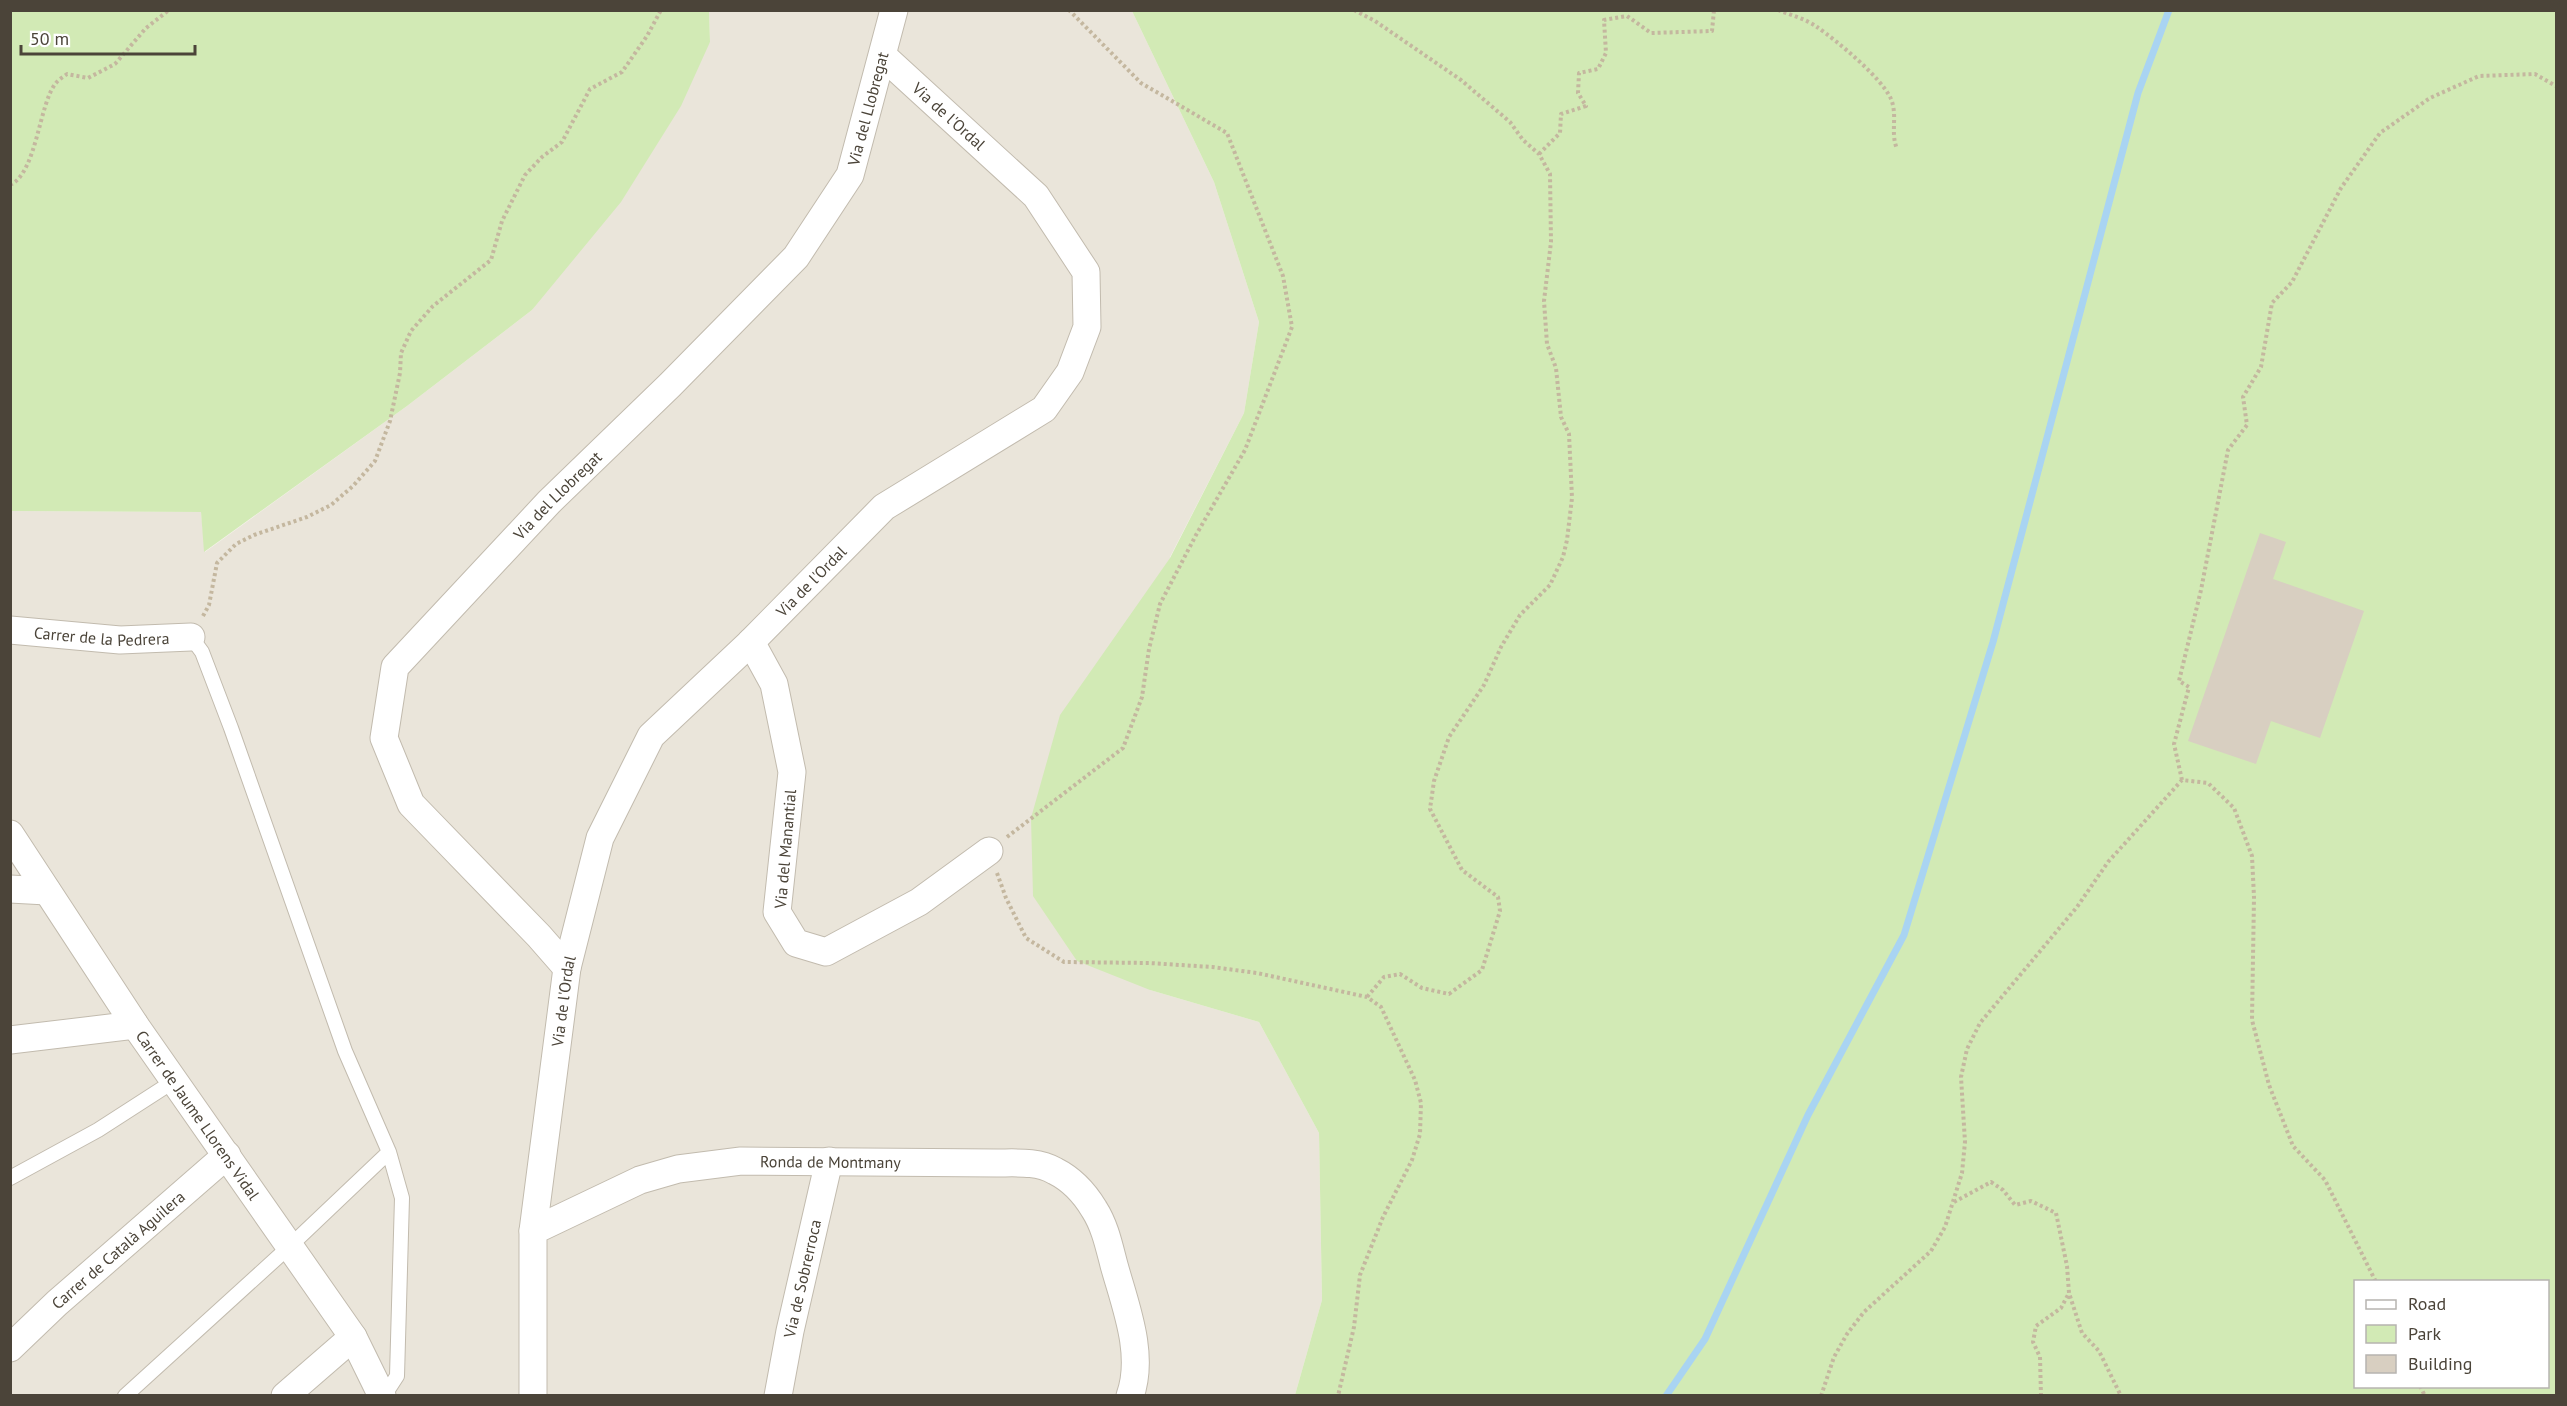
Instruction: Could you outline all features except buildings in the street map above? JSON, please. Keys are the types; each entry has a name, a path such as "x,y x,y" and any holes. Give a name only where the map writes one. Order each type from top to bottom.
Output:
{"street":[{"name":"Via del Llobregat","path":"567,968 411,804 384,738 395,667 549,502 670,385 796,257 850,175 894,10"},
{"name":"Via de l'Ordal","path":"533,1232 567,968 600,838 651,736 751,642 884,507 1044,409 1070,372 1087,327 1086,272 1036,196 883,56"},
{"name":"Carrer de la Pedrera","path":"10,630 120,640 191,637"},
{"name":"Via del Manantial","path":"751,642 774,684 792,772 777,912 796,943 826,952 919,902 989,851"},
{"name":"Carrer de Jaume Llorens Vidal","path":"10,834 135,1025 353,1337 383,1395"},
{"path":"10,889 48,891"},
{"path":"10,1040 135,1025"},
{"name":"Carrer de Català Aguilera","path":"10,1348 57,1303 226,1155"},
{"name":"Ronda de Montmany","path":"533,1232 640,1180 678,1169 741,1161 1039,1164 1069,1180 1095,1210 1103,1228 1133,1340 1135,1362 1130,1395"},
{"name":"Via de Sobrerroca","path":"778,1395 790,1331 829,1161"},
{"path":"533,1232 533,1395"},
{"path":"285,1395 353,1337"}],"lane":[{"path":"191,637 202,652 231,728 345,1051 389,1152 402,1198 397,1377 383,1395"},
{"path":"10,1178 98,1130 174,1081"},
{"path":"125,1395 290,1246 389,1152"}],"path":[{"path":"10,185 15,183 26,166 50,93 56,82 67,74 88,78 115,64 146,28 169,10"},
{"path":"191,637 209,605 217,563 236,544 254,535 307,517 331,504 353,486 375,461 390,422 400,374 401,353 411,331 434,306 491,260 502,221 525,175 542,157 562,142 590,89 622,72 647,36 661,10"},
{"path":"1069,10 1141,83 1227,133 1283,276 1292,327 1245,450 1160,604 1149,648 1142,697 1123,748 989,851 1006,898 1026,938 1064,962 1149,963 1212,967 1257,973 1367,997 1381,1007 1415,1080 1421,1103 1419,1134 1412,1160 1383,1217 1360,1275 1354,1327 1338,1395"},
{"path":"1354,10 1375,21 1461,80 1510,122 1523,140 1539,154 1550,174 1551,242 1544,301 1546,344 1556,368 1561,417 1569,434 1572,498 1563,557 1550,585 1520,615 1501,647 1484,685 1449,737 1434,781 1430,809 1462,870 1498,897 1500,911 1482,970 1449,994 1422,988 1400,974 1384,977 1367,997"},
{"path":"1539,154 1560,133 1561,114 1586,106 1578,93 1579,73 1598,69 1606,53 1604,20 1628,16 1651,33 1712,32 1714,10"},
{"path":"1778,10 1816,26 1876,77 1890,97 1895,112 1892,137 1897,149"},
{"path":"2182,780 2174,744 2189,687 2179,681 2201,590 2228,450 2247,425 2242,397 2261,367 2272,303 2292,282 2341,188 2380,133 2430,98 2479,76 2535,74 2556,87"},
{"path":"1821,1395 1834,1357 1847,1334 1864,1312 1931,1251 1945,1227 1962,1173 1965,1142 1961,1077 1967,1049 1980,1023 2077,907 2108,862 2182,780"},
{"path":"2182,780 2208,783 2234,808 2252,856 2254,897 2252,1020 2269,1085 2293,1146 2325,1180 2375,1280"},
{"path":"1953,1202 1991,1182 2003,1190 2015,1205 2031,1201 2056,1213 2067,1266 2069,1293 2082,1333 2099,1351 2121,1395"},
{"path":"2040,1395 2040,1357 2033,1342 2036,1326 2061,1308 2069,1293"}],"shaded area":[{"path":"709,11 1132,11 1214,182 1259,322 1244,413 1170,557 1150,990 1259,1022 1319,1133 1322,1300 1295,1395 11,1396 11,511 201,512 205,552 407,406 532,310 710,42"}],"green space":[{"path":"11,10 709,10 710,42 681,106 621,202 532,310 407,406 204,552 201,512 11,511"},
{"path":"1132,11 2556,11 2556,1395 1295,1395 1322,1300 1319,1133 1259,1022 1150,990 1077,961 1033,896 1031,818 1060,715 1170,558 1244,413 1259,322 1214,182"}],"waterway":[{"path":"1666,1396 1705,1339 1808,1115 1904,935 1993,642 2138,93 2169,10"}]}
